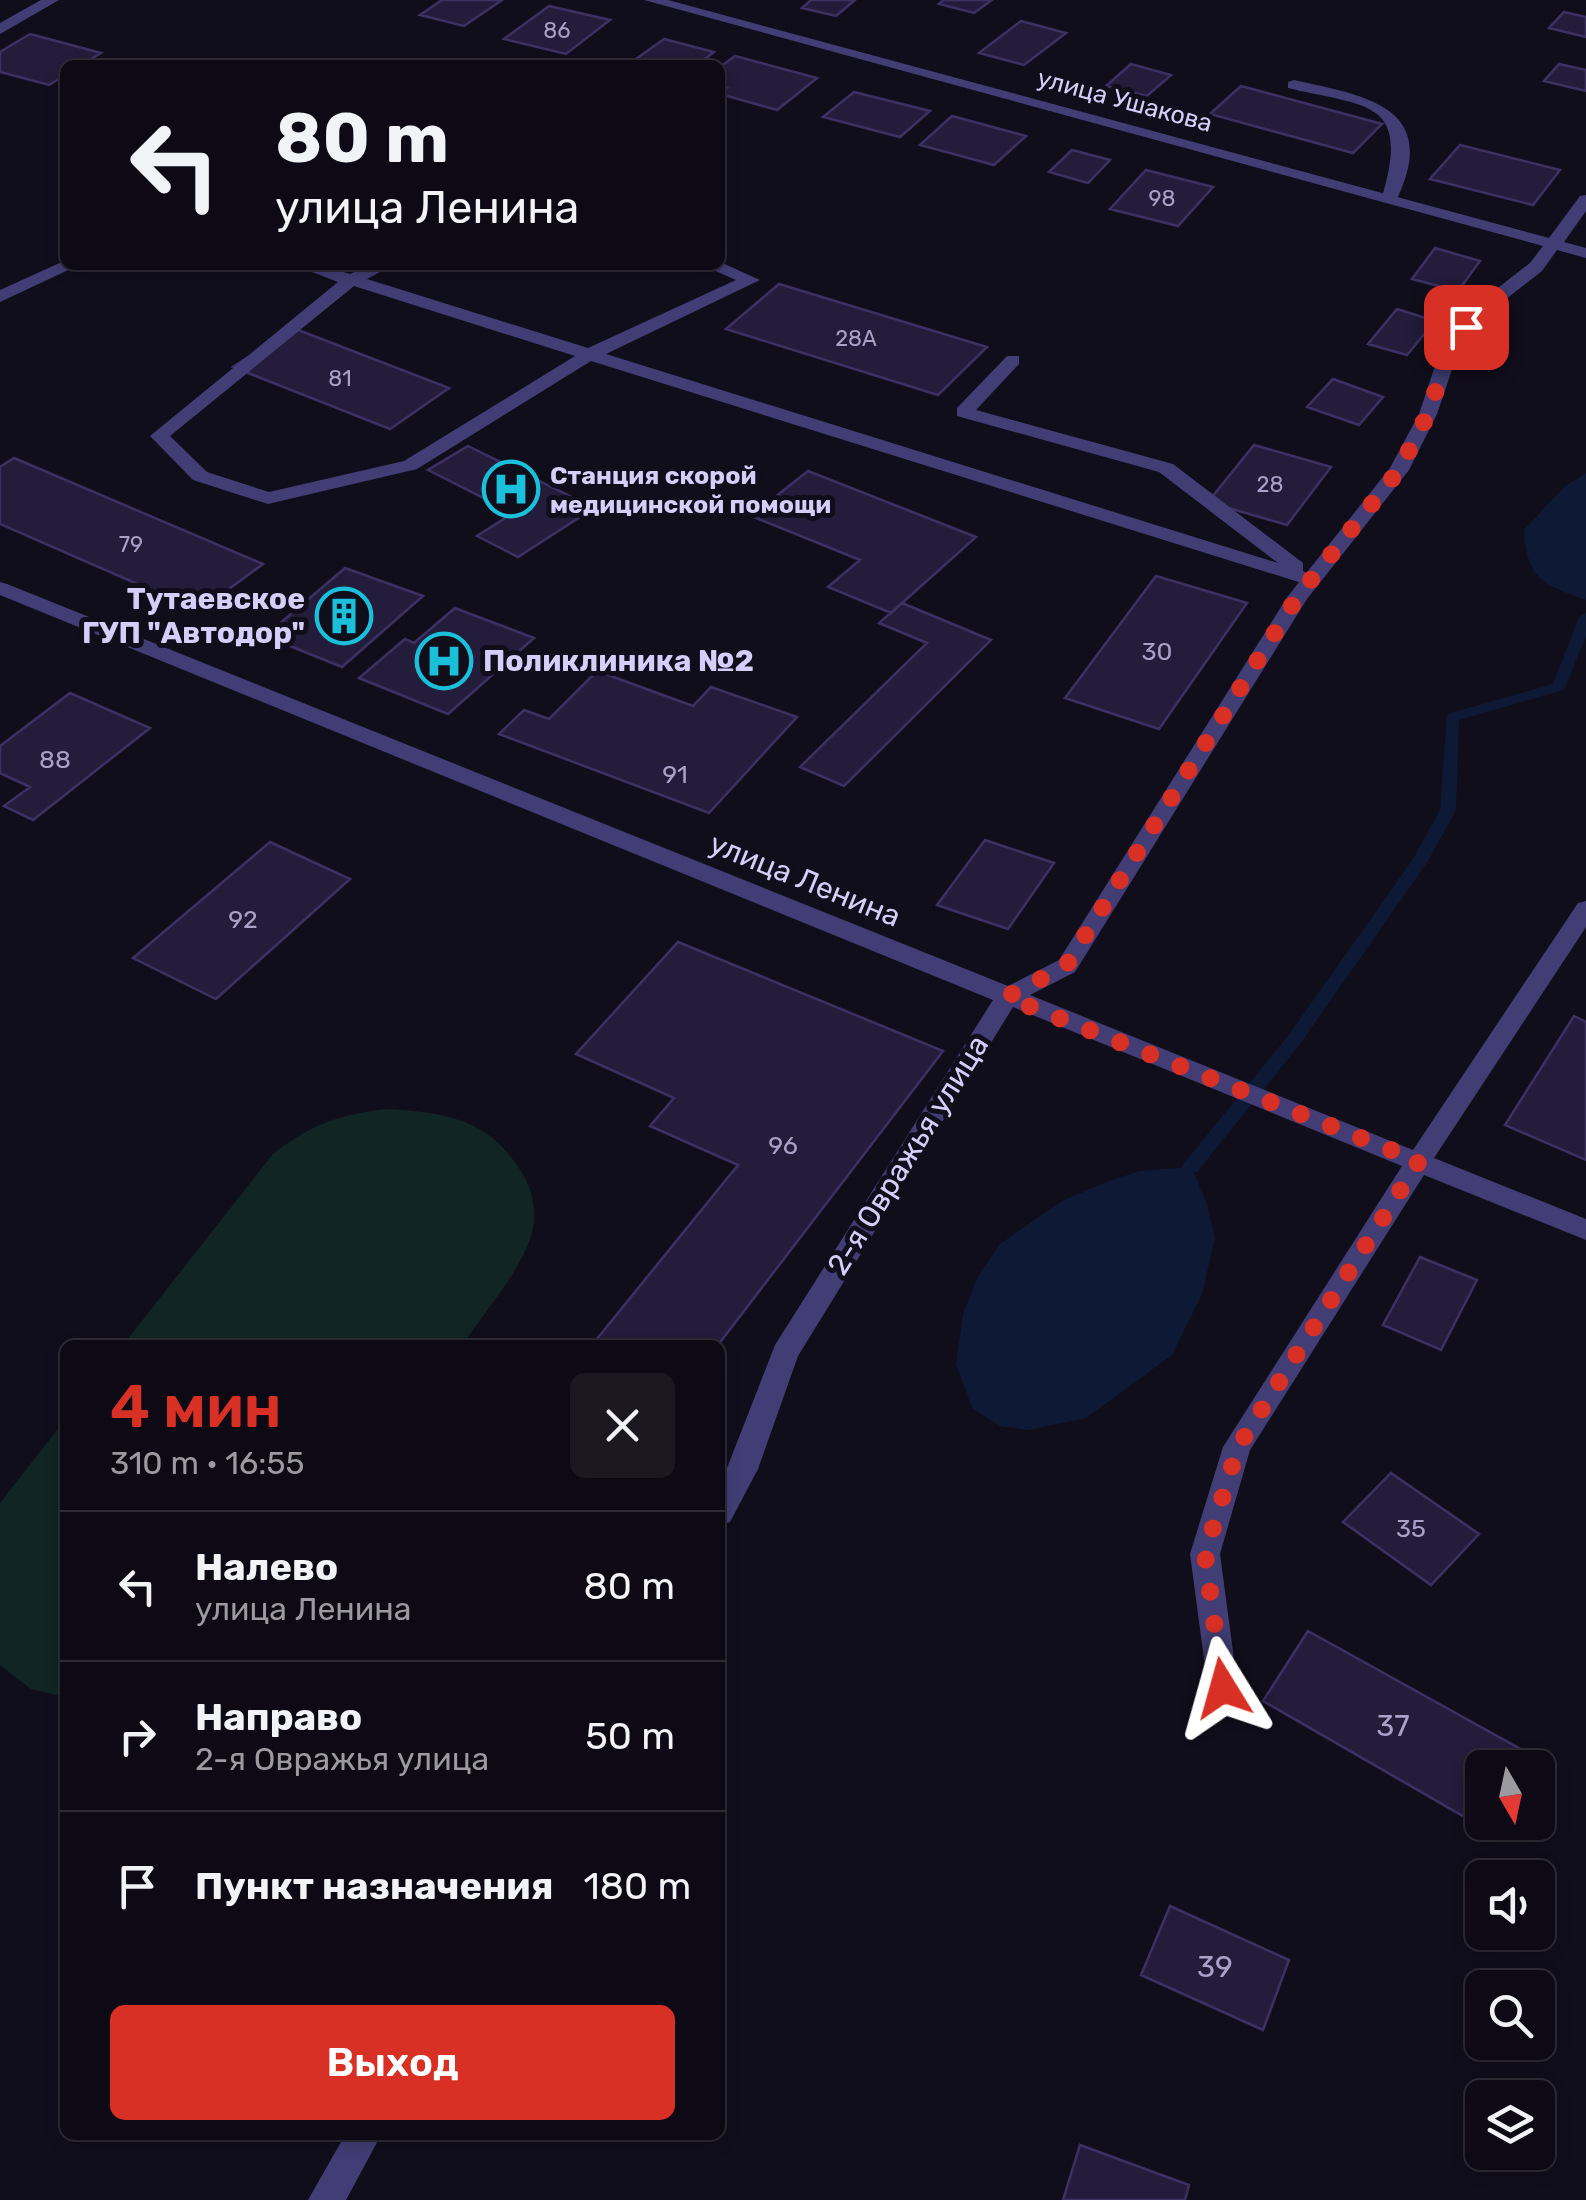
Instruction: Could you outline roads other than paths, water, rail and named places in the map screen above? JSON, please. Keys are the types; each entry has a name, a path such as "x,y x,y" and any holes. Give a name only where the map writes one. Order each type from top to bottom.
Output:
{"street":[{"path":"0,28 52,0"},
{"name":"улица Ушакова","path":"651,0 1390,196 1586,253"},
{"path":"1294,85 1380,107 1394,118 1403,130 1404,149 1390,196"},
{"path":"1006,997 1066,966 1312,580 1399,470 1428,414 1451,345 1482,309 1536,267 1586,200"},
{"path":"0,297 60,270"},
{"path":"319,270 1312,580"},
{"path":"373,270 352,280 159,436 200,476 268,498 410,465 590,354 751,280 724,270"},
{"path":"1012,360 964,412 1166,468 1312,580"},
{"name":"улица Ленина","path":"0,588 1586,1230"},
{"path":"1223,1688 1205,1554 1238,1447 1419,1161 1586,908"},
{"name":"2-я Овражья улица","path":"725,1504 744,1469 785,1353 1006,997"},
{"path":"326,2200 361,2140"}],"water":[{"path":"1586,473 1586,600 1540,578 1529,560 1524,530 1564,487"},
{"path":"1191,1167 1206,1201 1215,1238 1202,1294 1172,1355 1086,1418 1028,1430 1000,1426 972,1408 956,1364 963,1314 979,1274 1000,1244 1062,1201 1109,1181 1140,1171"}],"waterway":[{"path":"1191,1167 1294,1040 1420,861 1448,810 1452,717 1559,687 1586,617"}],"place":[{"name":"Станция скорой медицинской помощи","path":"511,489"},
{"name":"Тутаевское ГУП \"Автодор\"","path":"344,616"},
{"name":"Поликлиника №2","path":"444,661"}]}
